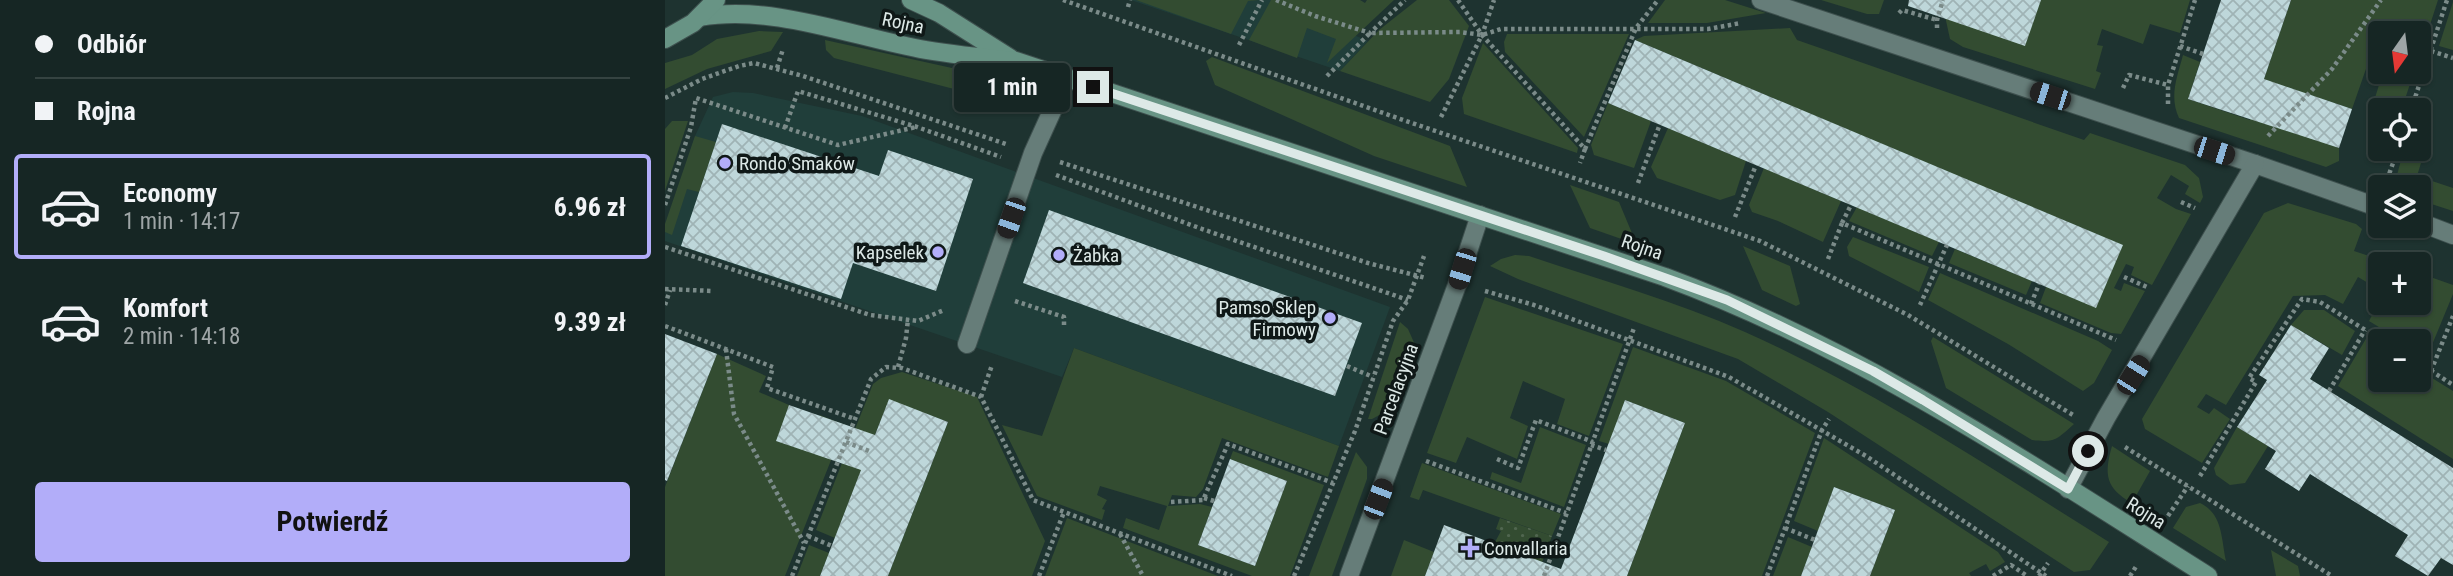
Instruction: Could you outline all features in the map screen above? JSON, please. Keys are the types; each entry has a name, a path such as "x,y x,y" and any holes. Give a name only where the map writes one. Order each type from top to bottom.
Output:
{"street":[{"path":"665,39 687,28 716,0"},
{"name":"Rojna","path":"911,0 939,13 1016,61"},
{"name":"Rojna","path":"700,17 724,13 769,16 926,50 1016,61 1653,273 1766,317 1923,400 2208,576"}],"lane":[{"path":"1761,0 2368,204"},
{"path":"967,344 1043,127 1067,78"},
{"path":"2068,489 2255,164"},
{"name":"Parcelacyjna","path":"1349,576 1457,285 1480,215"},
{"path":"2431,227 2453,235"}],"path":[{"path":"1063,0 1406,121 1759,241 1908,316 2332,576"},
{"path":"1128,7 1131,0"},
{"path":"1238,45 1262,0"},
{"path":"1276,0 1315,16 1370,33 1460,32 1482,35 1501,29 1709,29 1745,22"},
{"path":"1327,76 1405,0"},
{"path":"1458,0 1482,35 1585,149"},
{"path":"1441,117 1482,35 1494,0"},
{"path":"1580,163 1636,28 1658,0"},
{"path":"1937,20 1943,0"},
{"path":"2168,85 2195,0"},
{"path":"2263,141 2332,69 2381,0"},
{"path":"2447,0 2431,51 2453,58"},
{"path":"2180,46 2203,54"},
{"path":"665,98 693,83 739,66 754,63 777,68"},
{"path":"785,128 798,91 917,127 1408,300"},
{"path":"665,205 691,127 696,98 838,145 917,127"},
{"path":"1638,183 1660,124"},
{"path":"1735,217 1756,165"},
{"path":"1828,259 1851,205"},
{"path":"1842,223 2146,353"},
{"path":"1920,305 1947,245"},
{"path":"665,247 870,315 918,321 952,306 961,294 984,294 1032,305 1064,317 1064,325"},
{"path":"1294,576 1355,431 1393,321 1408,300 1424,256"},
{"path":"2124,276 2154,291"},
{"path":"2031,304 2039,284"},
{"path":"665,305 667,290 713,291"},
{"path":"2200,476 2256,382 2249,378 2302,299 2321,302 2368,332"},
{"path":"2453,316 2431,371 2453,385"},
{"path":"898,367 908,319"},
{"path":"665,326 773,368 767,388 855,419"},
{"path":"1544,576 1634,328"},
{"path":"2329,391 2365,330"},
{"path":"726,349 734,414 805,544"},
{"path":"1347,366 1373,377"},
{"path":"792,576 871,379 886,367 898,367 981,397 1033,500 1232,576"},
{"path":"1767,576 1822,430 1829,419"},
{"path":"1497,459 1518,468 1537,420 1606,450"},
{"path":"846,442 869,451"},
{"path":"1171,502 1203,500 1228,444 1333,483"},
{"path":"1419,458 1566,513"},
{"path":"2164,522 2188,486"},
{"path":"1204,498 1214,501"},
{"path":"1039,576 1064,512"},
{"path":"1785,528 1815,540"},
{"path":"1119,533 1143,576"},
{"path":"808,536 832,546"},
{"path":"1556,543 1569,547"},
{"path":"2039,576 2048,563"},
{"path":"1993,576 2011,565 2027,576"}],"shaded area":[{"path":"1131,0 1272,0 1368,41 1340,71"},
{"path":"733,92 753,93 862,116 1390,307 1339,446 1074,348 1062,377 665,241 665,227 695,136 713,97"}],"green space":[{"path":"1136,0 1259,0 1248,1 1231,34"},
{"path":"1271,0 1360,0 1365,3 1367,0 1394,0 1327,63 1336,39 1307,28 1297,58 1249,40"},
{"path":"1417,0 1449,0 1469,26 1449,79 1430,102 1340,71 1379,30"},
{"path":"1665,0 1725,0 1766,13 1707,23 1648,23"},
{"path":"1821,0 1884,0 1879,14 1867,14"},
{"path":"2041,0 2190,0 2180,33 2150,24 2143,44 2102,29 2097,45 2103,46 2096,71 2101,73 2095,89 1963,47 1950,39 1945,16"},
{"path":"2291,0 2438,0 2431,22 2368,21 2368,66 2352,109 2322,99 2309,137 2339,148 2339,161 2326,167 2179,118 2175,87 2183,55 2200,62 2188,99 2250,120"},
{"path":"2453,2 2453,50 2439,46"},
{"path":"1790,28 1797,40 2084,140 2090,133 2185,165 2199,178 2203,197 2200,203 2185,194 2189,186 2171,175 2157,198 2191,214 2152,285 2131,275 2134,267 2126,264 2114,288 2121,291 2124,283 2145,291 2121,334 2111,333 2040,303 2046,287 2122,245 1635,40 1644,36"},
{"path":"759,31 783,32 771,51 707,69 665,89 665,63 692,55 717,39"},
{"path":"1507,34 1629,34 1584,137 1505,52"},
{"path":"825,40 970,72 1004,83 1017,93 1028,108 834,58 826,50"},
{"path":"1483,43 1578,148 1577,153 1464,114 1462,98"},
{"path":"1212,57 1450,146 1467,187 1374,156 1215,85 1206,61"},
{"path":"2379,84 2410,84 2405,98 2375,98"},
{"path":"1608,103 1651,121 1634,168 1594,155 1591,145"},
{"path":"672,121 688,121 665,191 665,129"},
{"path":"1668,128 1746,161 1735,195 1720,200 1657,178 1651,167"},
{"path":"695,136 716,142 699,192 687,189 672,235 665,232 665,224"},
{"path":"2401,161 2422,161 2417,175 2397,175"},
{"path":"1764,168 1841,201 1823,242 1752,212 1749,205"},
{"path":"2431,181 2453,188 2453,211 2431,204"},
{"path":"1570,185 1619,202 1634,238 1630,242 1590,228"},
{"path":"2288,203 2356,224 2362,229 2354,251 2368,256 2368,283 2358,277 2343,304 2325,295 2293,296 2226,405 2206,394 2197,407 2209,414 2214,408 2230,419 2202,463 2145,429 2142,419 2264,213"},
{"path":"1857,207 1939,242 1932,256 1849,221"},
{"path":"1853,237 1929,267 1919,292 1849,256 1847,247"},
{"path":"1743,246 1790,266 1800,304 1796,306 1762,290"},
{"path":"1955,249 2032,281 2026,295 1949,263"},
{"path":"1515,255 1529,256 1665,301 1719,321 1793,354 1885,404 2109,542 2090,570 2074,572 1828,412 1738,359 1518,279 1490,266"},
{"path":"1940,273 2098,341 2112,350 2094,383 2083,391 2008,344 1928,300"},
{"path":"2431,277 2453,285 2453,294 2431,347 2431,329 2382,329 2369,321 2372,315 2431,315"},
{"path":"1485,297 1623,344 1589,436 1557,424 1565,399 1523,381 1510,418 1528,426 1517,459 1467,437 1456,463 1427,453"},
{"path":"2304,310 2324,310 2355,331 2342,355 2291,325"},
{"path":"1400,322 1408,329 1416,347 1393,408 1368,419"},
{"path":"1933,337 2074,424 2056,439 2032,440 1946,388 1931,341"},
{"path":"2367,337 2368,392 2431,392 2431,377 2453,391 2453,459 2338,386"},
{"path":"1633,347 1726,381 1815,433 1762,576 1627,576 1685,423 1625,400 1609,444 1599,441"},
{"path":"1074,348 1339,446 1328,477 1222,438 1203,489 1196,497 1172,495 1168,506 1200,504 1212,507 1198,545 1255,566 1287,481 1230,459 1233,451 1324,485 1290,576 1252,576 1123,528 1126,518 1159,530 1167,506 1100,486 1097,495 1107,500 1102,509 1105,510 1102,520 1037,496 1002,425 1042,436"},
{"path":"717,354 766,376 759,392 789,405 777,441 807,451 820,415 845,425 785,576 665,576 665,487"},
{"path":"902,372 977,397 1045,541 1032,576 888,576 948,422 889,400 872,442 853,434 873,384 881,378"},
{"path":"1540,427 1586,445 1564,507 1490,479 1492,472 1521,483"},
{"path":"2237,427 2268,446 2245,483 2230,485 2216,475 2214,468"},
{"path":"1824,438 1998,552 2005,562 1990,571 1986,564 1969,573 1971,576 1870,576 1895,510 1834,487 1818,531 1794,521"},
{"path":"2112,446 2150,471 2132,503 2116,492 2109,479 2108,465"},
{"path":"847,450 866,458 835,538 816,530"},
{"path":"1356,452 1367,467 1367,479 1332,576 1309,576"},
{"path":"1422,463 1561,514 1552,536 1423,490 1419,500 1410,497"},
{"path":"2200,503 2213,513 2217,520 2226,561 2173,528 2186,507"},
{"path":"1067,518 1218,576 1045,576"},
{"path":"1500,518 1552,536 1537,576 1516,552 1494,544 1501,531 1496,529"},
{"path":"1788,537 1812,547 1801,576 1773,576"},
{"path":"1404,540 1434,552 1425,576 1391,576"},
{"path":"809,545 829,553 820,576 797,576"},
{"path":"2271,550 2298,566 2300,576 2276,576"}],"building":[{"path":"1909,0 2041,0 2025,46 1908,6"},
{"path":"2221,0 2291,0 2264,79 2352,109 2339,148 2188,99"},
{"path":"1635,40 2123,245 2096,308 1608,103"},
{"path":"722,124 879,176 888,150 973,179 936,291 853,263 841,299 681,246"},
{"path":"1049,210 1362,323 1335,396 1023,283"},
{"path":"2291,325 2329,348 2310,379 2453,468 2453,565 2441,558 2428,576 2395,556 2408,535 2310,474 2299,491 2265,469 2276,451 2237,427 2267,380 2259,375"},
{"path":"665,334 717,354 667,481 665,480"},
{"path":"889,399 948,422 888,576 820,576 861,470 776,441 789,405 875,435"},
{"path":"1625,400 1685,423 1627,576 1425,576 1444,525 1561,569"},
{"path":"1230,459 1287,481 1255,566 1198,545"},
{"path":"1834,487 1895,510 1870,576 1801,576"}],"place":[{"name":"Rondo Smaków","path":"725,163"},
{"name":"Kapselek","path":"938,252"},
{"name":"Żabka","path":"1059,255"},
{"name":"Pamso Sklep Firmowy","path":"1330,318"},
{"name":"Convallaria","path":"1470,548"}],"route":[{"path":"1093,87 1361,178 1604,256 1727,300 1873,371 2068,489 2088,451"}]}
